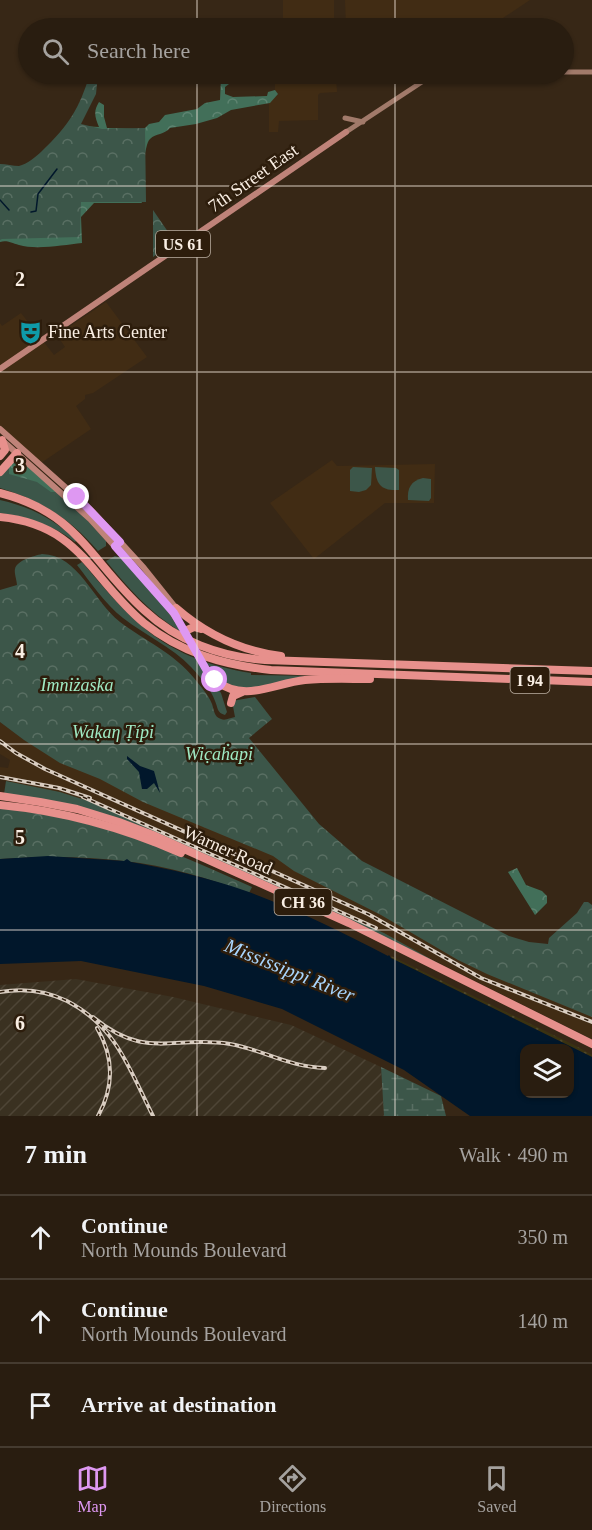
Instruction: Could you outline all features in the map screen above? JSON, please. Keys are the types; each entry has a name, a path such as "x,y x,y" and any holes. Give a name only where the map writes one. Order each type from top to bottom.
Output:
{"highway":[{"path":"0,456 5,450 1,439"},
{"path":"0,456 15,451"},
{"path":"0,472 15,451"},
{"name":"I 94","path":"0,493 44,510 78,535 126,591 151,616 178,634 211,650 237,657 266,660 592,671"},
{"path":"0,498 44,510"},
{"name":"I 94","path":"0,517 40,526 66,540 82,554 121,601 145,623 174,643 202,656 232,665 271,670 592,682"},
{"path":"176,608 207,631"},
{"path":"185,631 196,627 241,647 277,655 479,667"},
{"path":"231,703 234,694 313,679 469,678"},
{"path":"216,681 229,689 243,692"},
{"name":"Warner Road","path":"0,796 77,809 112,819 153,835 349,922 449,974 592,1043"},
{"name":"Warner Road","path":"0,805 80,818 122,830 164,846 360,934 592,1050"}],"main road":[{"path":"574,72 592,72"},
{"name":"7th Street East","path":"0,369 419,84"},
{"path":"345,118 363,122"},
{"path":"0,429 92,512 165,602 185,631 202,663 216,681"},
{"path":"1,439 118,544 176,608"}],"shaded area":[{"path":"283,0 334,0 334,18 283,18"},
{"path":"345,0 530,0 503,18 346,18"},
{"path":"275,84 336,84 337,92 318,95 318,120 279,121 278,132 269,132 269,103 278,94"},
{"path":"106,302 147,357 93,393 85,395 85,399 76,406 91,429 41,463 0,426 0,323 2,326 21,313 54,355 65,347 57,335"},
{"path":"332,460 337,466 435,464 434,503 385,503 314,559 270,503"},
{"path":"0,722 24,740 326,879 592,1015 592,1039 341,914 0,779 0,767 8,768 10,760 0,754"},
{"path":"76,979 173,997 291,1025 381,1067 384,1116 0,1116 0,985"}],"green space":[{"path":"87,84 97,84 96,94 81,124 102,129 145,128 146,202 81,202 80,237 0,240 0,164 19,166 34,158 66,124 82,97"},
{"path":"221,84 229,84 225,87 225,94 233,97 267,96 268,92 275,90 278,94 270,103 231,110 217,118 170,128 152,137 148,142 144,157 140,199 142,203 94,203 81,217 82,243 33,247 0,242 0,213 81,126 99,127 95,115 99,102 104,105 107,128 144,129 149,124 159,122 165,115 197,109 205,103 220,100"},
{"path":"153,210 175,242 153,257"},
{"path":"18,458 87,520 106,541 106,546 98,551 77,529 54,512 28,498 0,488 0,475"},
{"path":"14,461 24,462 56,492 51,492 37,482 9,474 9,467"},
{"path":"353,467 372,468 371,485 366,490 350,491 350,470"},
{"path":"375,467 399,470 399,490 381,486"},
{"path":"423,478 431,479 429,501 408,500 411,486 415,481"},
{"path":"0,500 22,506 41,515 77,540 75,542 40,523 0,513"},
{"name":"Imniżaska","path":"42,554 55,556 66,562 85,580 110,613 120,622 178,661 206,693 219,718 224,720 235,717 232,701 255,697 272,719 249,738 319,824 362,861 509,936 529,942 548,944 549,938 577,913 584,902 592,905 592,1017 458,960 381,915 294,871 273,856 143,802 100,779 60,763 0,722 0,590 17,585 15,571 19,563"},
{"path":"115,556 122,558 164,605 181,632 149,608 123,581 106,561"},
{"path":"82,562 136,621 155,636 196,659 251,673 251,675 317,676 253,689 230,687 212,667 198,662 221,693 227,712 225,715 222,714 208,688 191,667 175,653 123,618 98,593 77,565"},
{"path":"6,781 60,792 88,801 384,933 445,967 150,830 4,794"},
{"path":"0,808 55,816 129,836 252,887 249,893 188,873 124,861 62,857 0,859"},
{"path":"517,868 526,885 542,891 547,896 547,903 535,915 508,872"},
{"path":"381,1067 441,1096 446,1116 384,1116"}],"sand":[{"path":"391,956 572,1044 566,1044"},
{"path":"574,1045 592,1055 592,1057 574,1048"}],"water":[{"path":"127,756 140,766 154,771 160,793 154,783 147,789 142,789 139,772"},
{"name":"Mississippi River","path":"48,856 124,861 127,859 131,862 189,874 232,886 300,913 566,1044 520,1044 520,1098 574,1098 574,1048 592,1057 592,1116 470,1116 404,1070 282,1009 204,986 81,961 0,964 0,859"}],"waterway":[{"path":"31,212 36,211 38,194 57,169"},
{"path":"0,200 9,210"}],"railway":[{"path":"0,741 45,769 368,914 481,978 592,1022"},
{"path":"0,777 59,788 90,798"},
{"path":"83,797 376,928"},
{"path":"0,992 26,990 43,993 67,1001 84,1011 110,1036 120,1051 153,1116"},
{"path":"93,1017 129,1039 145,1043 230,1044 299,1065 325,1068"},
{"path":"97,1028 107,1050 110,1072 107,1094 98,1116"}],"place":[{"name":"Fine Arts Center","path":"30,332"}],"route":[{"path":"77,497 120,542 115,546 174,613 207,671 215,680"}],"park label":[{"name":"Waḳaƞ Ṭípi","path":"113,732"},
{"name":"Wic̣aḣapi","path":"219,754"}]}
